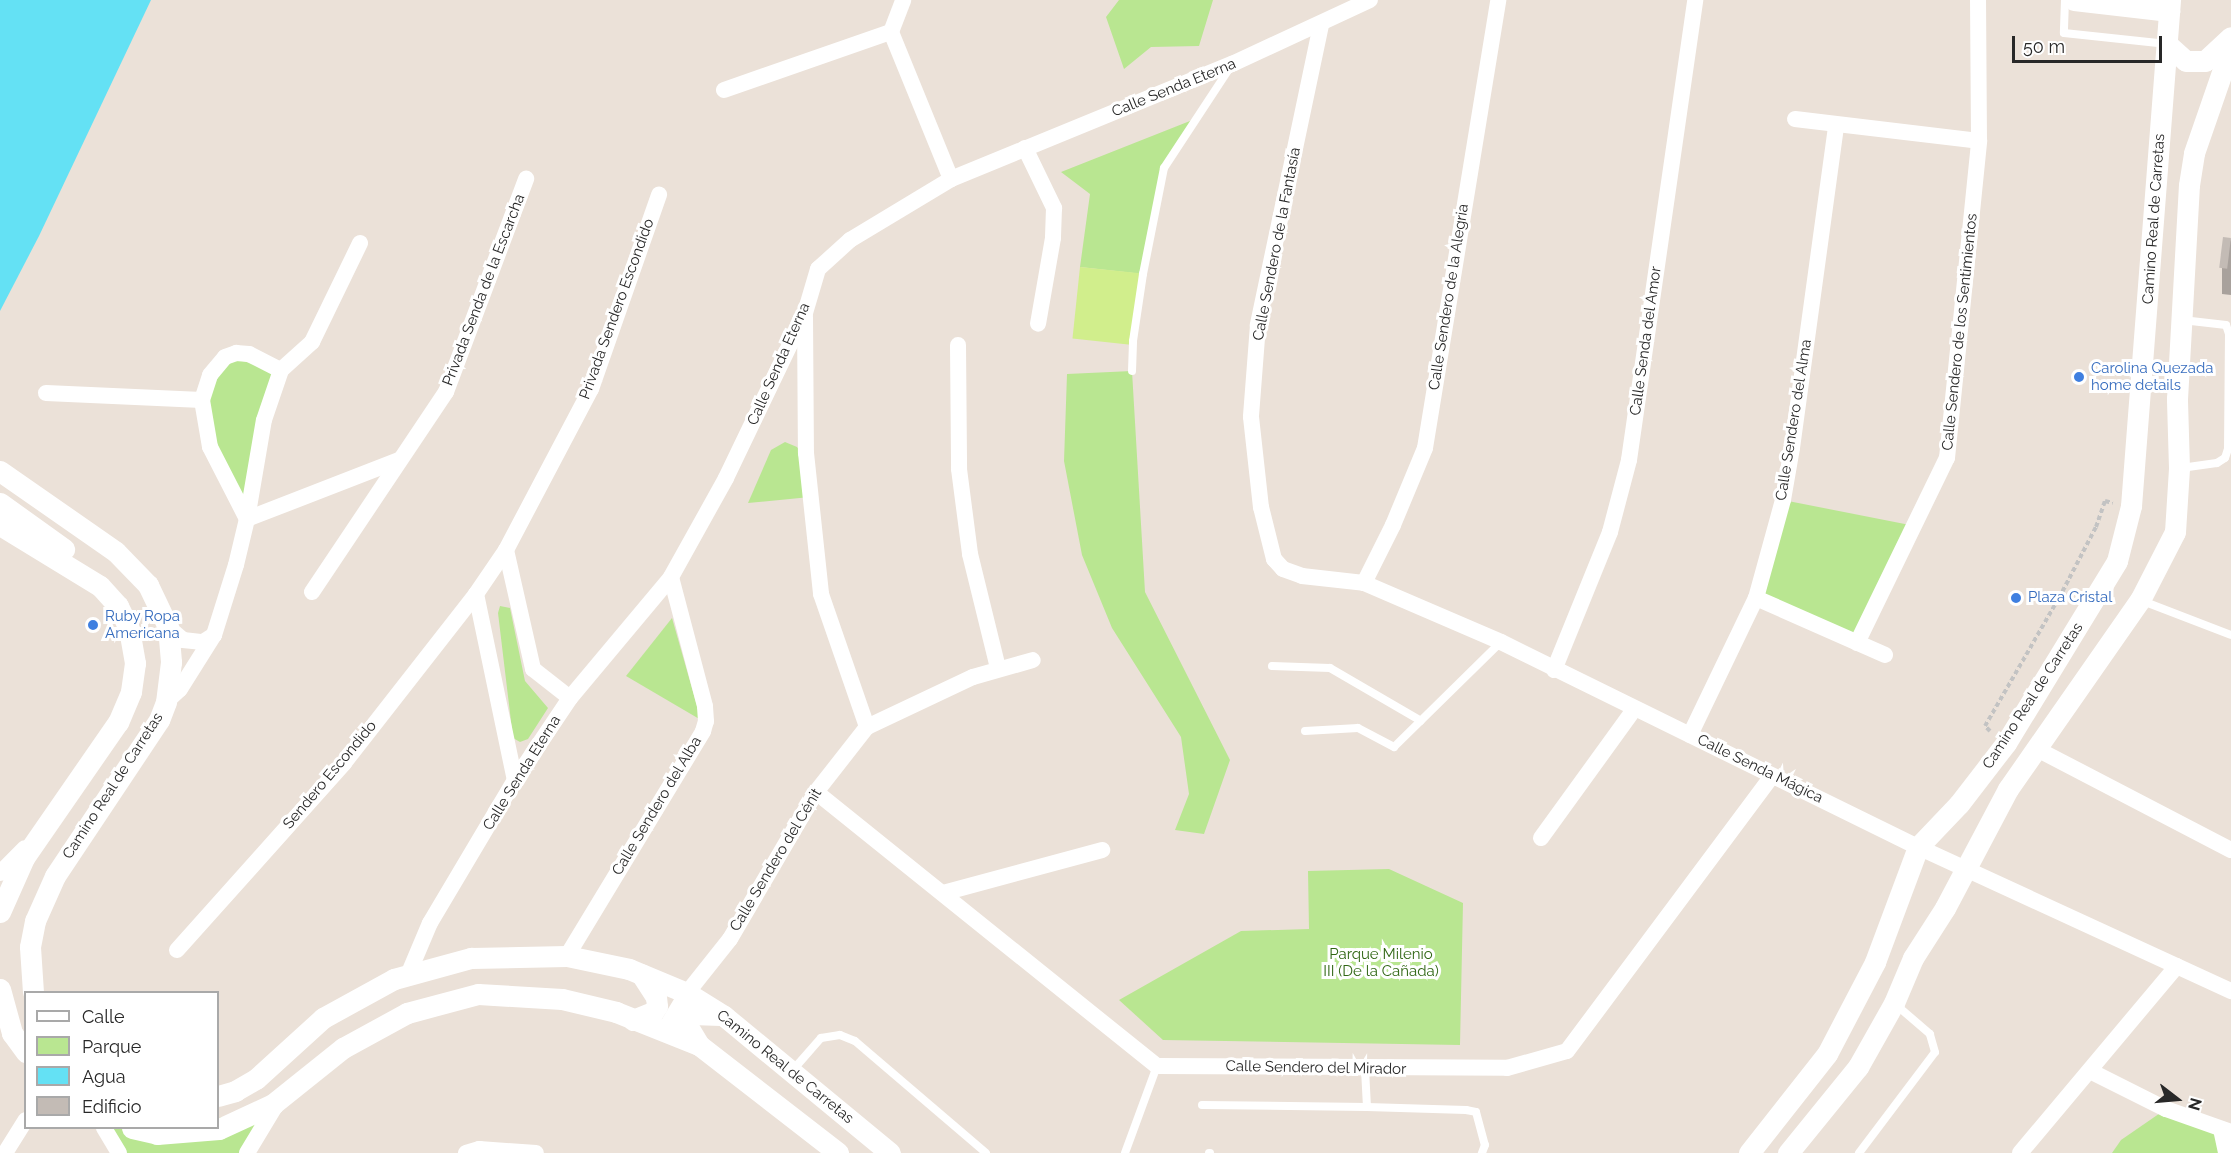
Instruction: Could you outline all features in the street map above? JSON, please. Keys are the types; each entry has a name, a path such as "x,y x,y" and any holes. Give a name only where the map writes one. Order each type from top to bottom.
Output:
{"street":[{"path":"903,0 891,32 951,179"},
{"name":"Calle Senda Eterna","path":"408,975 430,923 516,780 570,698 671,577 726,478 805,313 818,270 850,240 951,179 1232,64 1321,25 1370,0"},
{"name":"Calle Sendero de la Alegria","path":"1364,584 1393,525 1425,448 1498,0"},
{"name":"Calle Senda del Amor","path":"1554,670 1610,532 1629,460 1695,0"},
{"name":"Calle Sendero de los Sentimientos","path":"1857,642 1947,458 1978,141 1978,0"},
{"path":"2074,0 2170,6"},
{"name":"Camino Real de Carretas","path":"1749,1153 1827,1054 1875,962 1918,847 1959,804 2006,743 2117,561 2131,507 2170,6"},
{"name":"Calle Sendero de la Fantasía","path":"1283,569 1274,559 1261,507 1252,406 1258,325 1321,25"},
{"path":"724,90 891,32"},
{"path":"2167,44 2186,61 2205,61 2231,37"},
{"name":"Camino Real de Carretas","path":"1788,1153 1858,1067 1894,1003 1913,958 1967,869 2008,789 2140,600 2175,532 2179,468 2177,399 2189,185 2194,153 2231,46"},
{"path":"1795,119 1978,141"},
{"name":"Calle Sendero del Alma","path":"1690,735 1756,598 1783,500 1836,125"},
{"path":"1025,148 1054,208 1053,238 1038,324"},
{"name":"Privada Senda de la Escarcha","path":"312,592 446,392 526,179"},
{"name":"Privada Sendero Escondido","path":"476,594 506,550 591,389 659,195"},
{"path":"166,702 180,689 214,635 236,565 247,519 264,420 281,370 312,342 360,243"},
{"path":"805,313 806,453 821,594 867,728"},
{"path":"958,345 959,469 964,511 970,554 998,668"},
{"path":"247,519 210,447 201,400 210,375 225,357 236,353 249,354 281,370"},
{"path":"46,393 201,400"},
{"path":"247,519 399,460"},
{"name":"Camino Real de Carretas","path":"0,471 116,552 148,585 168,627 171,662 166,702 159,720 55,876 35,921 30,946 33,991"},
{"path":"0,503 82,563 100,586"},
{"name":"Camino Real de Carretas","path":"0,525 100,586 118,606 129,629 135,663 131,692 118,722 24,858 0,912"},
{"path":"506,550 533,669 570,698"},
{"name":"Calle Senda Mágica","path":"1283,569 1302,576 1364,584 1501,642 1918,847 2231,991"},
{"name":"Calle Sendero del Alba","path":"567,956 703,731 706,721 705,706 671,577"},
{"path":"476,594 516,780"},
{"name":"Sendero Escondido","path":"177,950 344,763 476,594"},
{"path":"1756,598 1885,655"},
{"path":"168,627 183,640 203,642 214,635"},
{"name":"Calle Sendero del Cénit","path":"664,1031 687,993 730,939 816,792 867,728 973,677 998,668 1033,660"},
{"path":"1541,838 1635,708"},
{"path":"2035,748 2230,848"},
{"name":"Calle Sendero del Mirador","path":"1157,1066 1365,1069 1507,1068 1567,1051 1772,776"},
{"path":"816,792 1157,1066"},
{"path":"0,873 43,830"},
{"path":"943,893 1102,850"},
{"name":"Camino Real de Carretas","path":"219,1096 235,1091 256,1079 323,1018 394,979 471,958 567,956 629,969 687,993 724,1016 890,1153"},
{"path":"2020,1153 2177,966"},
{"path":"633,1020 653,1012 657,1006 656,997 641,974"},
{"path":"0,989 12,1033 24,1049"},
{"path":"136,1129 157,1134 219,1129 280,1099 343,1048 407,1013 477,994 562,999 616,1012 699,1045 838,1153"},
{"path":"699,1045 686,1023 691,1014 700,1012 724,1016"},
{"path":"2090,1071 2166,1109 2226,1130 2226,1153"},
{"path":"247,1153 280,1099"},
{"path":"5,1153 24,1123"},
{"path":"105,1129 119,1153"},
{"path":"466,1153 479,1149 536,1153"}],"lane":[{"path":"2065,0 2064,33 2167,44"},
{"path":"1132,371 1133,341 1143,274 1164,168 1232,64"},
{"path":"2179,468 2217,463 2225,458 2228,449 2229,334 2226,325 2182,320"},
{"path":"2140,600 2231,635"},
{"path":"1305,731 1358,728 1394,747 1501,642"},
{"path":"1272,666 1330,668 1421,721"},
{"path":"1859,1153 1935,1052 1930,1034 1894,1003"},
{"path":"792,1072 821,1038 840,1035 855,1041 986,1153"},
{"path":"1125,1153 1157,1066"},
{"path":"1365,1069 1367,1107"},
{"path":"1202,1105 1466,1110 1476,1112 1485,1145 1482,1153"}],"path":[{"path":"2006,743 1985,726 2059,598 2096,527 2105,501 2131,507"}],"green space":[{"path":"1119,0 1213,0 1199,46 1151,47 1124,69 1106,17"},
{"path":"1195,119 1164,168 1143,274 1080,267 1090,194 1061,172"},
{"path":"1080,267 1143,274 1135,345 1072,339"},
{"path":"225,357 281,370 247,519 210,447 210,375"},
{"path":"1132,371 1145,592 1230,760 1204,834 1175,830 1189,794 1181,737 1112,628 1082,555 1064,461 1067,374"},
{"path":"785,442 797,447 804,457 810,497 748,503 771,450"},
{"path":"1783,500 1915,526 1857,643 1756,598"},
{"path":"500,606 510,608 525,681 548,708 528,739 520,742 513,738 498,613"},
{"path":"672,618 701,720 626,676"},
{"name":"Parque Milenio III (De la Cañada)","path":"1389,869 1463,903 1460,1045 1163,1040 1119,1000 1241,931 1309,929 1308,871"},
{"path":"273,1104 247,1153 119,1153 105,1129 136,1129 157,1134 176,1129 219,1129 219,1118"},
{"path":"2166,1109 2221,1129 2231,1153 2112,1153 2121,1140"}],"water":[{"path":"0,0 151,0 39,236 0,311"}],"building":[{"path":"2223,237 2231,238 2227,269 2219,268"}],"place":[{"name":"Carolina Quezada home details","path":"2079,377"},
{"name":"Plaza Cristal","path":"2016,598"},
{"name":"Ruby Ropa Americana","path":"93,625"}]}
